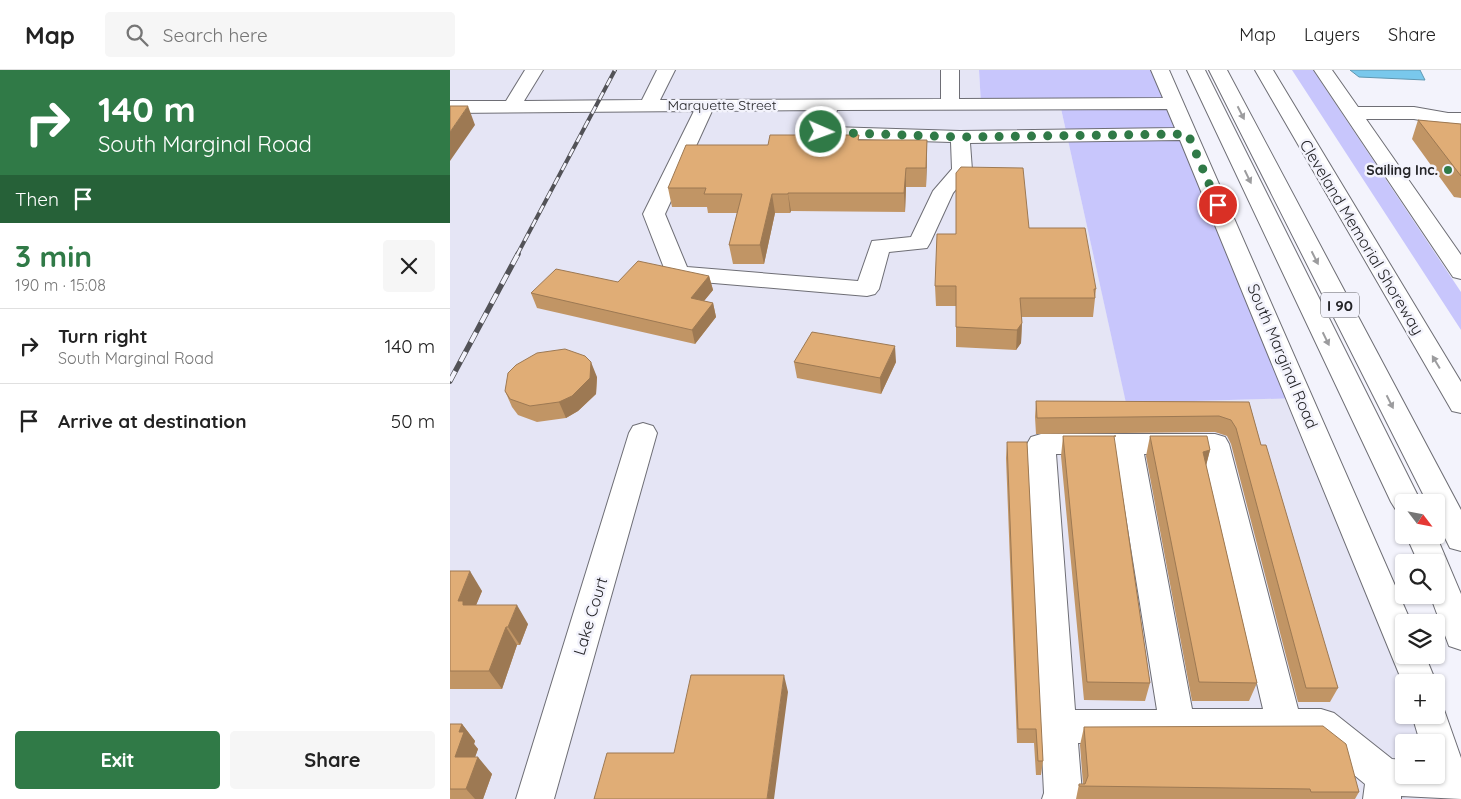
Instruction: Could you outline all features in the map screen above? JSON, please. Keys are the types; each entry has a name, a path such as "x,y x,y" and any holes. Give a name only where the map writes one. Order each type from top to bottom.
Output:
{"main road":[{"path":"512,106 534,70"},
{"path":"649,105 666,70"},
{"path":"950,70 950,104"},
{"name":"South Marginal Road","path":"1160,70 1395,623"},
{"path":"1196,70 1402,494"},
{"name":"I 90","path":"1218,70 1461,539"},
{"name":"Cleveland Memorial Shoreway","path":"1264,70 1461,404"},
{"path":"1323,70 1461,272"},
{"name":"Marquette Street","path":"450,107 1175,103"},
{"path":"830,104 821,132 960,137 1188,134"},
{"path":"706,105 654,214 678,273 866,290 880,246 919,243 943,191 962,170 960,137"},
{"path":"1352,113 1414,113 1448,119 1461,119"},
{"path":"1439,239 1461,237"},
{"name":"Lake Court","path":"535,799 643,434"},
{"path":"1061,799 1063,793 1041,444 1214,444 1284,725"},
{"path":"1128,444 1176,726"},
{"path":"1445,594 1461,636"},
{"path":"1059,727 1321,725 1384,788 1453,789 1433,724"}],"shaded area":[{"path":"450,70 979,70 981,104 1060,104 1126,402 1301,398 1395,633 1395,664 1412,664 1416,674 1395,674 1395,724 1433,724 1436,734 1395,734 1395,784 1445,784 1445,765 1455,799 450,799"},
{"path":"979,70 1160,70 1301,398 1126,403 1060,104 981,104"},
{"path":"1292,70 1313,70 1461,292 1461,330"},
{"path":"1350,70 1420,70 1425,80 1359,77"}],"building":[{"path":"450,106 468,106 450,132"},
{"path":"1418,120 1461,124 1461,176"},
{"path":"770,135 859,135 858,140 927,140 926,168 906,168 904,193 772,194 760,245 729,245 742,194 704,194 706,188 668,188 686,145 768,145"},
{"path":"961,167 1023,168 1029,228 1085,228 1096,289 1094,289 1095,298 1020,298 1022,323 1017,330 956,327 956,286 935,286 937,234 956,234 956,173"},
{"path":"638,261 709,276 691,298 713,303 692,330 531,293 556,269 618,282"},
{"path":"812,332 895,346 880,378 794,362"},
{"path":"565,349 585,356 591,362 590,378 572,396 559,402 530,406 510,399 505,391 508,373 516,365 537,353"},
{"path":"1036,401 1249,402 1261,445 1266,445 1338,688 1306,688 1236,428 1231,420 1219,416 1037,418"},
{"path":"1063,436 1114,436 1150,683 1087,682"},
{"path":"1150,436 1207,436 1210,450 1203,452 1257,683 1199,682"},
{"path":"1007,442 1027,442 1043,761 1038,761 1036,729 1018,729"},
{"path":"450,571 470,571 458,601 463,601 463,605 517,605 508,627 506,627 489,671 450,671"},
{"path":"691,675 784,675 767,799 594,799 607,753 674,753"},
{"path":"450,724 462,724 459,732 464,732 455,757 478,757 466,789 450,789"},
{"path":"1323,726 1346,744 1359,792 1311,792 1310,789 1079,786 1079,784 1085,784 1088,776 1084,727"}],"railway":[{"path":"517,255 615,70"},
{"path":"450,381 518,254"}],"place":[{"name":"Sailing Inc.","path":"1448,170"}],"route":[{"path":"821,132 960,137 1188,134 1218,205"}]}
